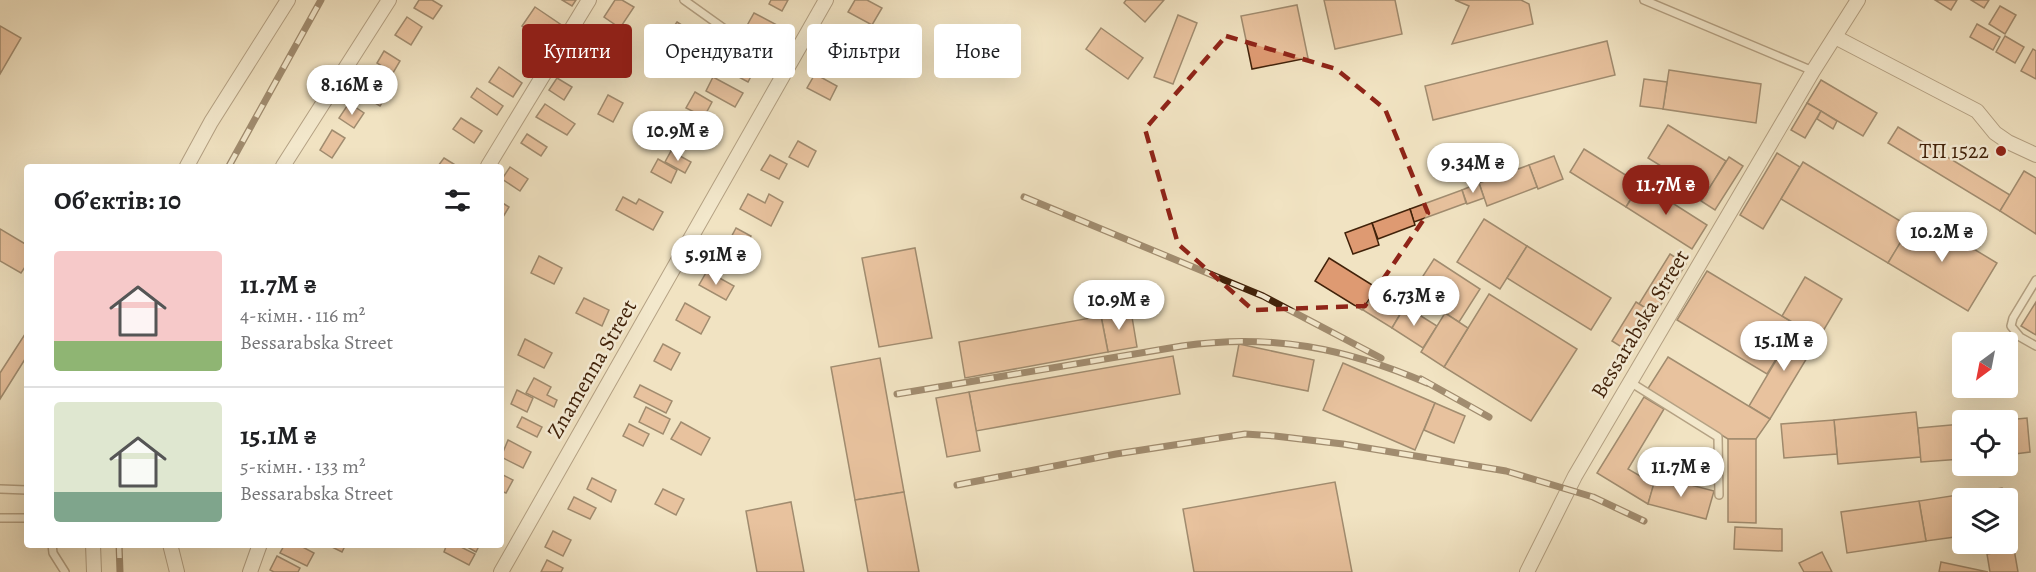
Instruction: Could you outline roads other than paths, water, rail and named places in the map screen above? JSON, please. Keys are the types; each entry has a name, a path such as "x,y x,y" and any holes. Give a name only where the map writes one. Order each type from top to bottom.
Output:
{"street":[{"path":"188,164 211,122 288,0"},
{"path":"284,164 389,0"},
{"path":"489,164 589,0"},
{"name":"Znamenna Street","path":"795,54 826,0"},
{"name":"Bessarabska Street","path":"1527,572 1567,490 1813,71 1858,0"},
{"path":"1835,37 1977,111 1995,133 2036,155"},
{"name":"Znamenna Street","path":"501,572 782,78"},
{"path":"93,548 94,572"},
{"path":"171,548 177,572"},
{"path":"249,572 258,548"}],"lane":[{"path":"684,0 718,24"},
{"path":"1644,0 1813,71"},
{"path":"2036,280 2013,318 2012,326 2020,336 2036,346"},
{"path":"1630,382 1718,436 1719,495"},
{"path":"0,489 24,490"},
{"path":"0,518 24,518"},
{"path":"52,548 53,553 65,572"}],"railway":[{"path":"230,164 321,0"},
{"path":"1024,197 1263,296 1381,358"},
{"path":"897,394 1182,346 1246,341 1307,346 1337,352 1427,383"},
{"path":"1421,379 1489,417"},
{"path":"957,485 1116,454 1245,434 1343,444 1506,471 1593,497 1644,521"},
{"path":"119,548 120,572"}],"place":[{"name":"ТП 1522","path":"2001,151"}]}
